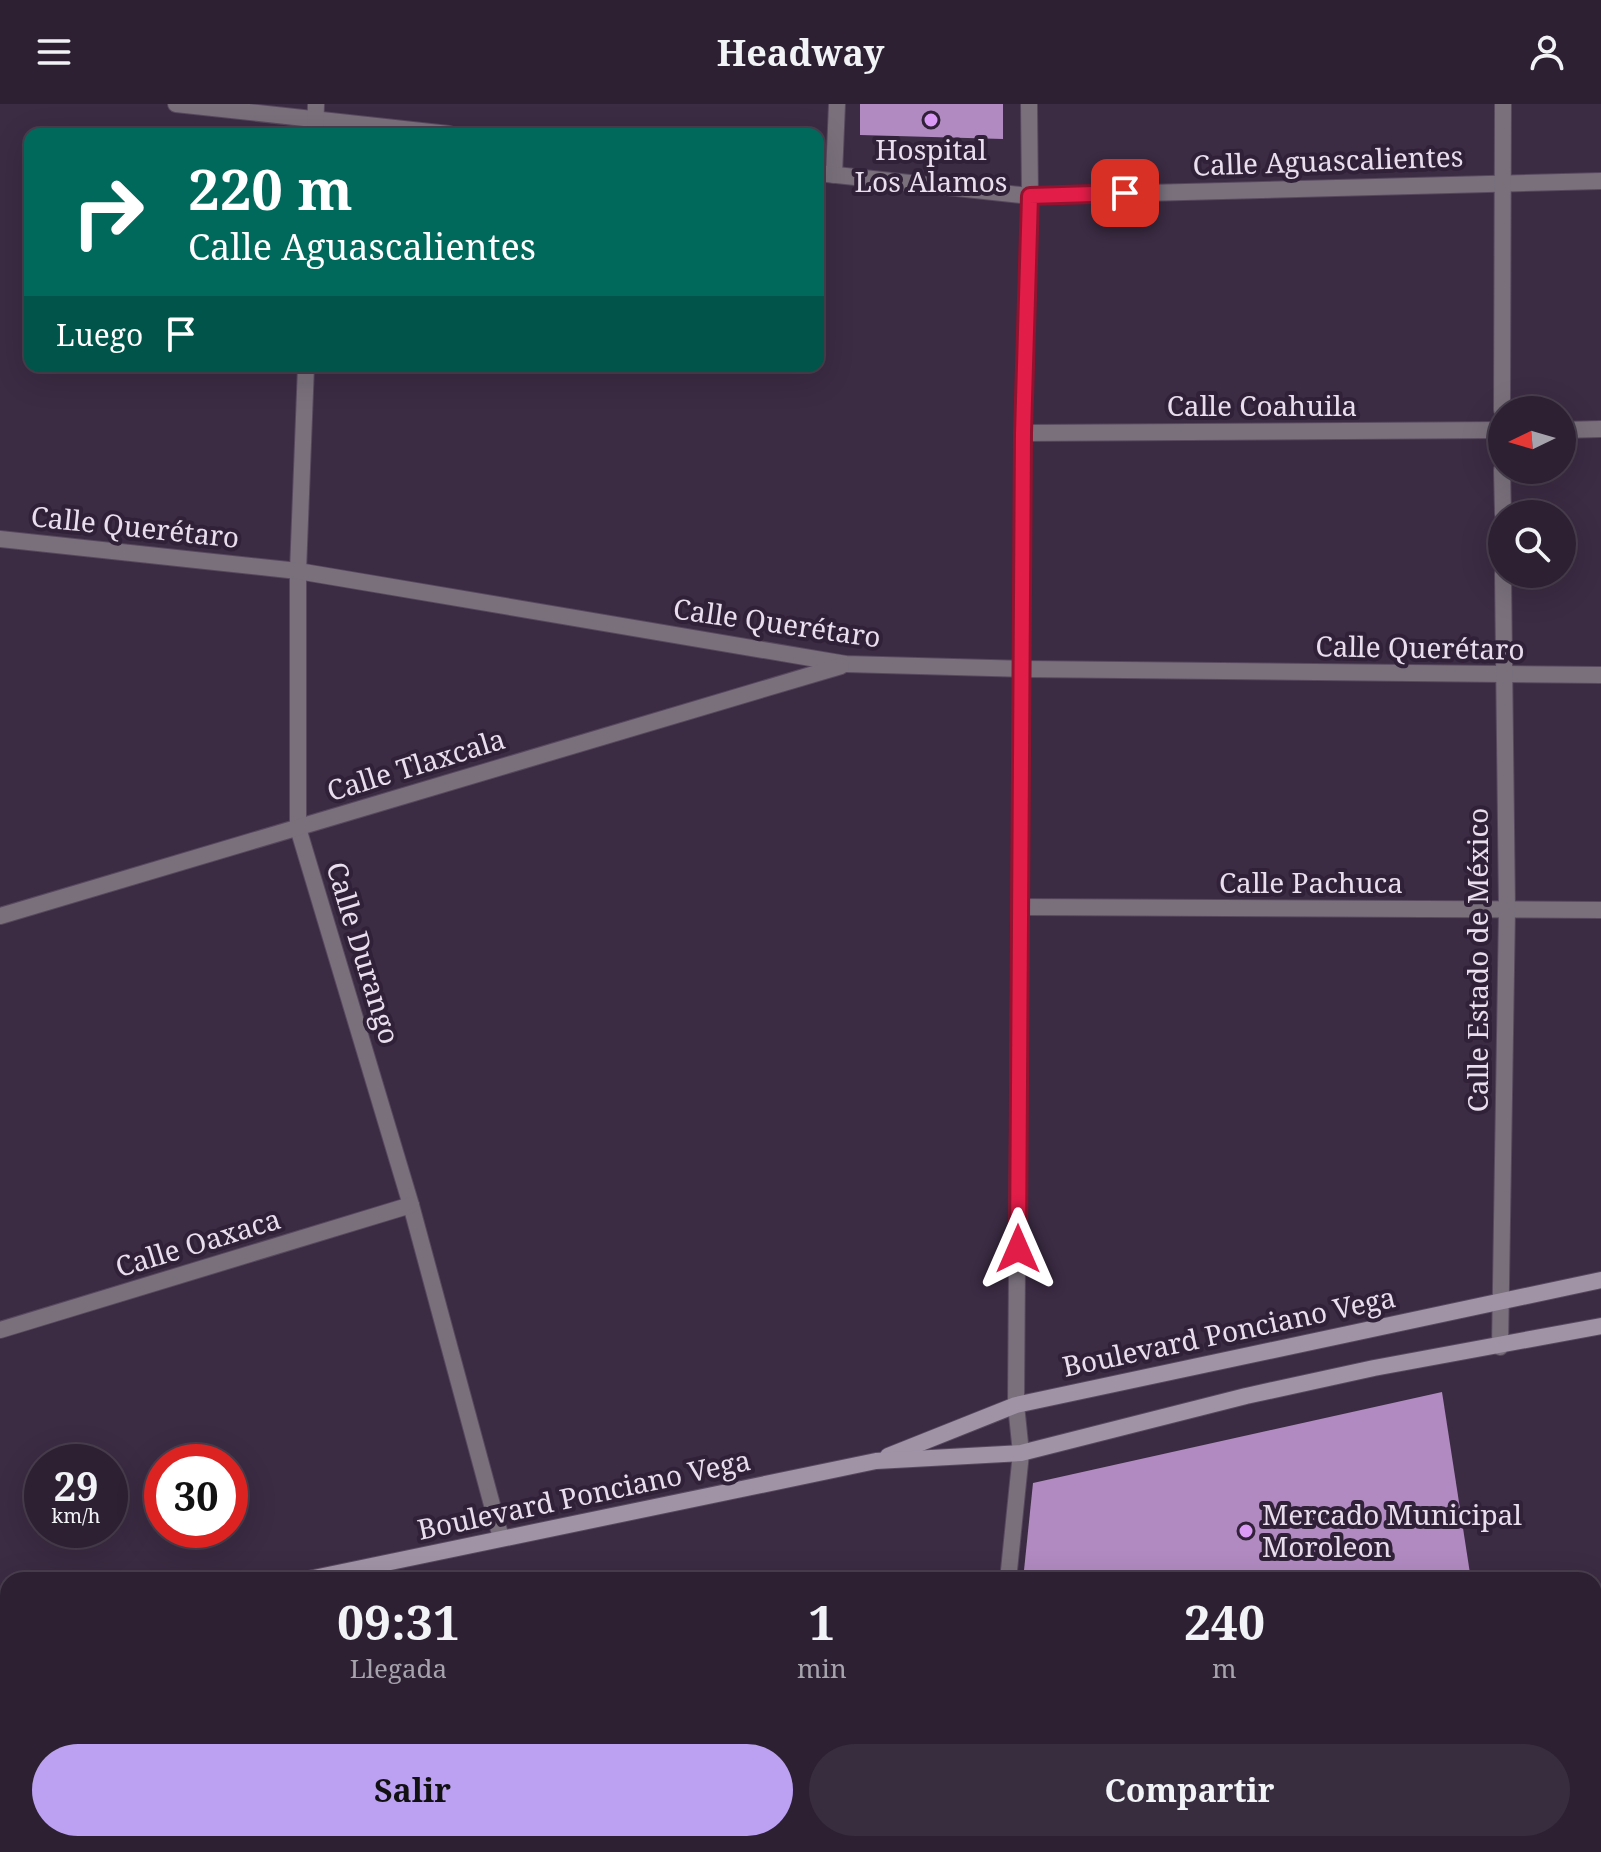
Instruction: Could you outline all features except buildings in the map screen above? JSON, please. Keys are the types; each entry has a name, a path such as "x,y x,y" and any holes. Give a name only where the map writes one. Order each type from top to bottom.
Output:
{"street":[{"path":"176,104 395,128"},
{"path":"826,174 837,104"},
{"path":"1009,1572 1021,1453 1016,1405 1023,433 1030,196 1029,104"},
{"path":"1502,396 1503,104"},
{"name":"Calle Aguascalientes","path":"826,174 1030,196 1601,181"},
{"name":"Calle Durango","path":"306,372 298,571 298,828 411,1205 501,1538"},
{"path":"1576,430 1601,429"},
{"name":"Calle Coahuila","path":"1023,433 1488,430"},
{"name":"Calle Querétaro","path":"0,539 298,571 846,664 1023,669 1601,675"},
{"name":"Calle Estado de México","path":"1500,1347 1507,909 1503,588"},
{"name":"Calle Tlaxcala","path":"0,916 846,664"},
{"name":"Calle Pachuca","path":"1021,907 1601,910"},
{"name":"Calle Oaxaca","path":"0,1330 411,1205"},
{"name":"Boulevard Ponciano Vega","path":"876,1461 1016,1405 1601,1280"},
{"name":"Boulevard Ponciano Vega","path":"342,1572 876,1461 1021,1453 1260,1393 1449,1353 1500,1347 1601,1326"}],"place":[{"name":"Hospital Los Alamos","path":"931,120"},
{"name":"Mercado Municipal Moroleon","path":"1246,1531"}],"route":[{"path":"1018,1249 1023,433 1030,196 1125,193"}]}
